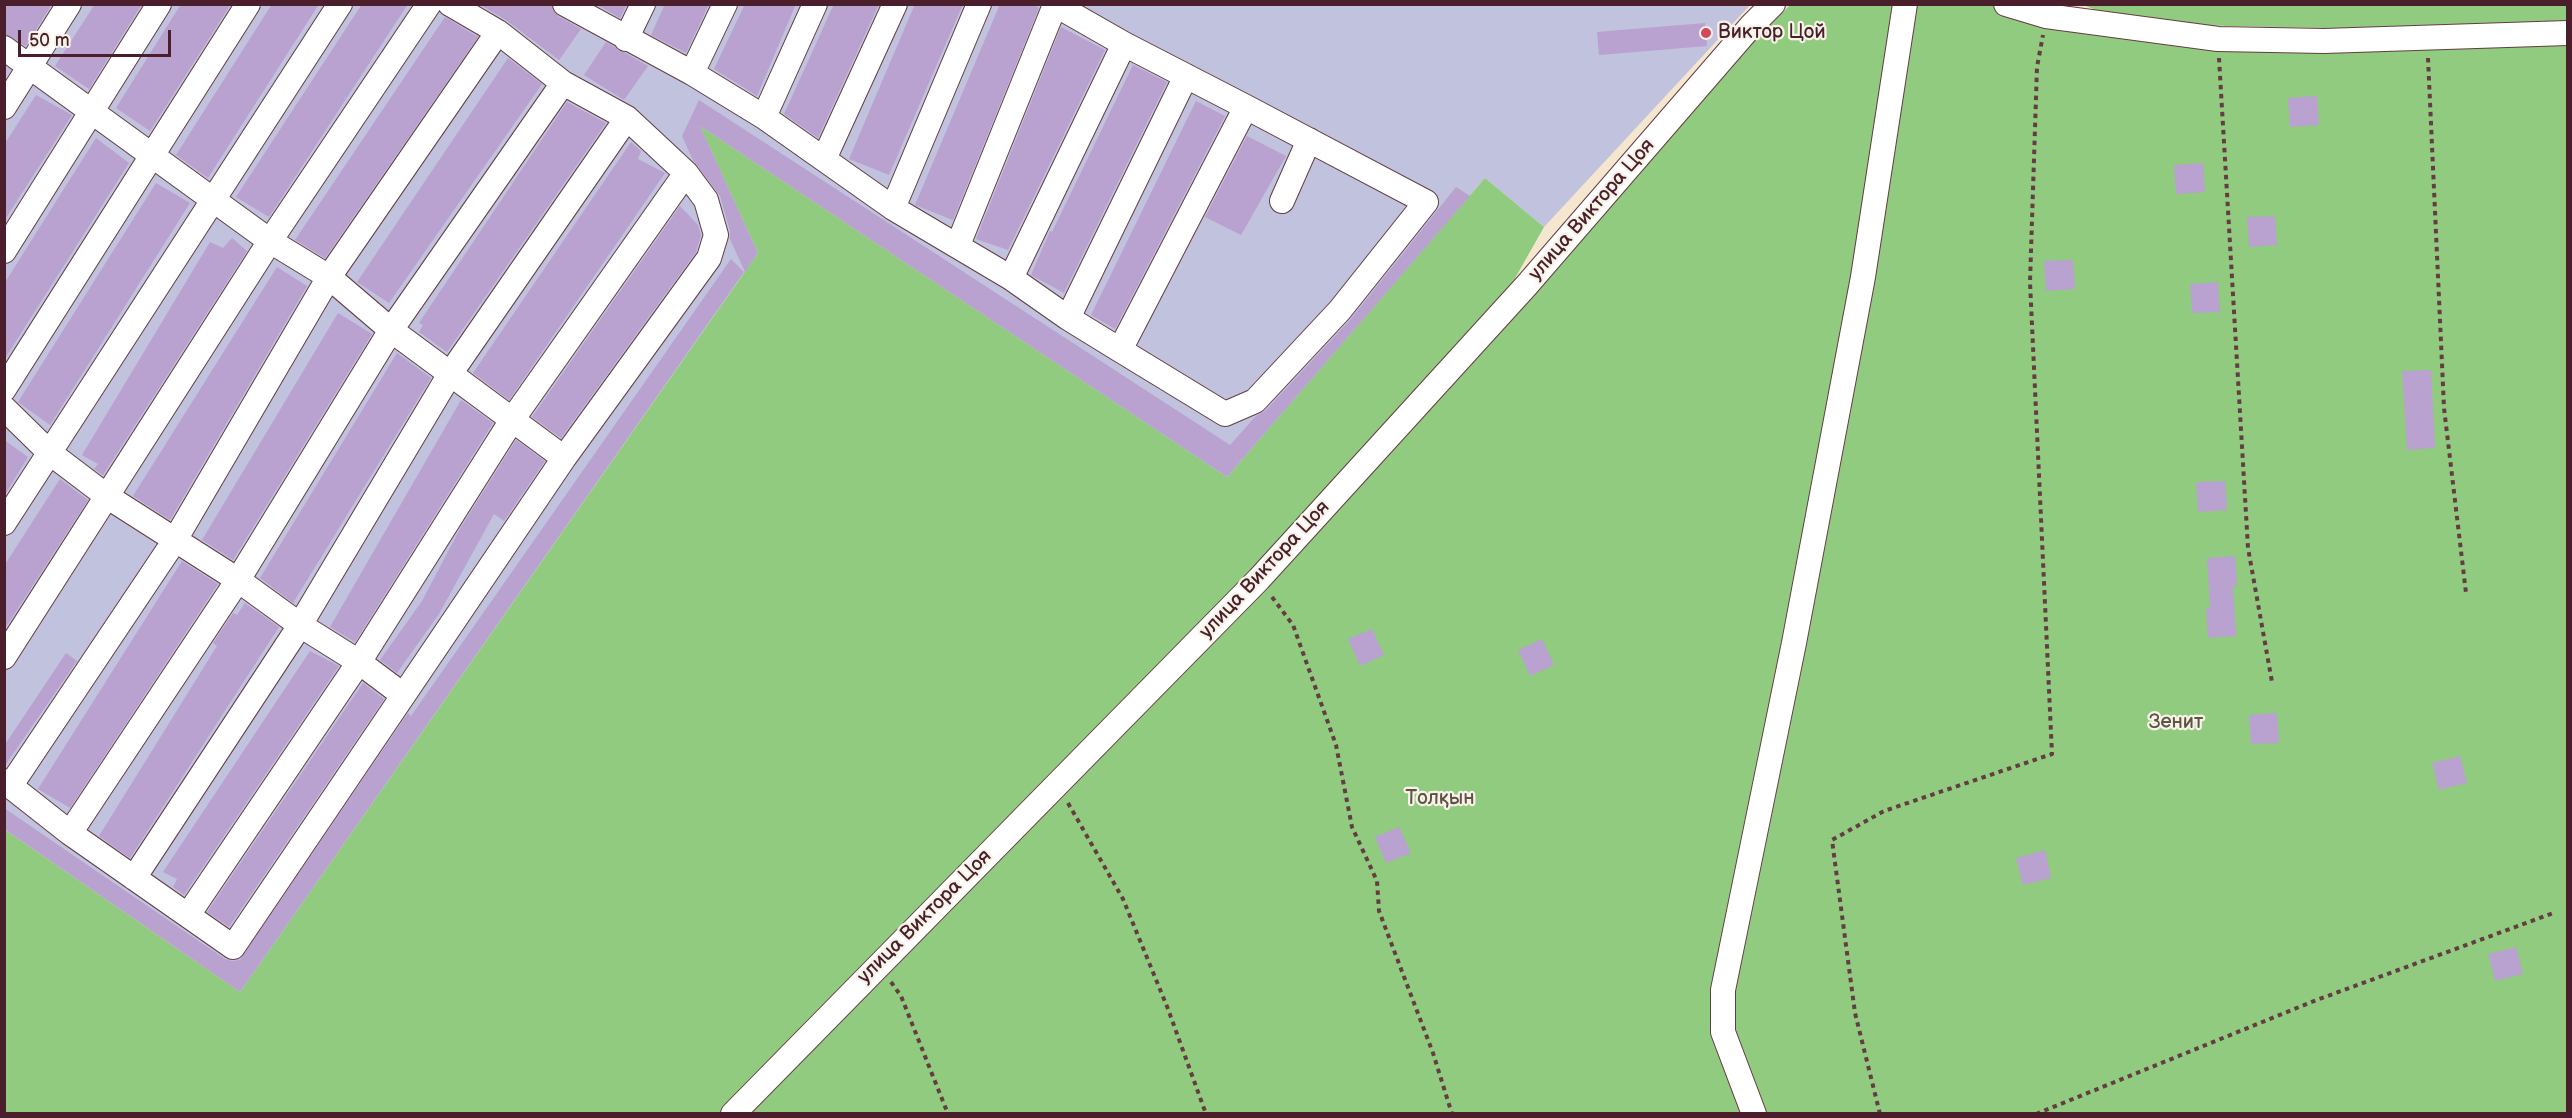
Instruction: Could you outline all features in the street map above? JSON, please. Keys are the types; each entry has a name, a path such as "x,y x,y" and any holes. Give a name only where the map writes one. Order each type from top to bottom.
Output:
{"street":[{"path":"4,107 69,4"},
{"path":"4,251 159,4"},
{"path":"4,389 248,4"},
{"path":"4,522 340,4"},
{"path":"4,657 270,241 429,4"},
{"path":"450,4 498,32 563,83 627,118 686,173 706,200 716,235 709,258 564,458 233,947 70,833 8,783 175,540 329,277 498,32"},
{"path":"565,4 692,73 764,117 893,208 958,245 1011,278 1068,318 1226,414 1255,401 1340,310 1426,202 1124,44 1055,5 958,245"},
{"path":"626,39 643,4"},
{"path":"692,73 725,4"},
{"path":"764,117 815,4"},
{"path":"824,159 895,4"},
{"path":"893,208 979,4"},
{"name":"улица Виктора Цоя","path":"733,1113 1259,579 1526,286 1751,26 1773,4"},
{"path":"1754,1113 1723,1032 1723,990 1794,643 1863,277 1905,4"},
{"path":"2006,4 2046,16 2218,39 2324,41 2568,33"},
{"path":"1011,278 1124,44"},
{"path":"4,48 270,241 329,277 391,330 564,458"},
{"path":"1068,318 1186,76"},
{"path":"70,833 238,580 391,330 563,83"},
{"path":"1120,350 1246,107"},
{"path":"134,878 300,625 450,374 627,118"},
{"path":"1282,201 1309,140"},
{"path":"188,915 359,662 512,420 686,173"},
{"path":"4,408 50,453 108,497 238,580 300,625 359,662 403,695"}],"path":[{"path":"1880,1113 1856,1012 1832,840 1884,811 2052,754 2030,282 2037,67 2046,16"},
{"path":"2427,38 2444,408 2466,593"},
{"path":"2218,39 2248,548 2272,682"},
{"path":"1259,579 1293,625 1336,745 1352,827 1377,881 1380,911 1434,1053 1452,1113"},
{"path":"1058,784 1123,899 1168,1009 1206,1113"},
{"path":"2036,1113 2314,1001 2556,912"},
{"path":"878,964 901,996 948,1113"}],"shaded area":[{"path":"5,5 1750,5 1544,227 1485,178 1227,477 701,127 758,253 240,992 5,829"}],"green space":[{"path":"1790,5 2006,5 2046,16 2218,39 2324,41 2325,28 2183,25 2102,12 2083,5 2567,5 2567,1113 5,1113 4,829 240,992 758,253 700,126 1227,477 1485,178 1544,227 1514,280"}],"building":[{"path":"4,4 52,4 26,46 4,34"},
{"path":"95,4 142,4 89,89 55,66"},
{"path":"181,4 231,4 150,131 116,108"},
{"path":"272,4 319,4 208,178 176,155"},
{"path":"362,4 408,4 269,217 236,197"},
{"path":"479,4 551,4 558,16 581,29 559,60 506,20"},
{"path":"596,4 627,4 620,18"},
{"path":"665,4 709,4 686,53 651,35"},
{"path":"745,4 796,4 757,96 714,69"},
{"path":"834,4 879,4 818,138 784,114"},
{"path":"915,4 963,4 889,175 849,159"},
{"path":"1000,4 1033,4 1039,8 953,220 915,205"},
{"path":"445,17 478,37 325,258 295,240"},
{"path":"1705,23 1707,46 1599,55 1597,32"},
{"path":"1061,27 1105,50 1008,250 976,239"},
{"path":"606,42 648,66 624,100 584,75"},
{"path":"508,58 542,84 389,303 357,282"},
{"path":"1133,65 1167,82 1064,293 1031,275 1050,231 1052,232"},
{"path":"36,95 72,115 4,221 4,145"},
{"path":"2317,96 2319,125 2290,127 2288,98"},
{"path":"699,100 1230,445 1350,320 1456,187 1470,196 1227,477 700,126 758,253 745,272 730,239 730,231 720,196 693,160 682,136"},
{"path":"1196,101 1225,116 1115,329 1091,315"},
{"path":"567,102 606,123 447,352 419,332 423,325 419,323"},
{"path":"1247,136 1286,156 1241,235 1205,217"},
{"path":"96,138 129,163 4,360 4,284"},
{"path":"631,142 641,151 638,159 665,173 509,400 473,373"},
{"path":"2203,163 2205,192 2176,194 2174,165"},
{"path":"156,183 190,203 50,425 18,402"},
{"path":"680,206 698,225 701,235 696,252 561,438 532,417"},
{"path":"2275,216 2277,245 2249,247 2247,217"},
{"path":"232,238 247,251 103,475 94,469 98,464 82,455 210,242 223,248"},
{"path":"731,259 744,272 240,992 4,829 4,808 225,959 240,960 408,713 411,716"},
{"path":"2073,260 2075,289 2046,291 2044,261"},
{"path":"277,267 307,286 170,520 133,496"},
{"path":"2218,282 2220,312 2192,313 2190,284"},
{"path":"338,313 372,334 233,560 202,540"},
{"path":"397,353 431,378 293,603 260,578"},
{"path":"2431,370 2435,448 2407,450 2402,371"},
{"path":"461,400 493,423 355,642 330,627"},
{"path":"4,440 28,457 4,496"},
{"path":"516,440 545,461 504,521 494,514 439,614 397,673 380,660 422,601 461,527"},
{"path":"60,479 88,500 4,630 4,566"},
{"path":"2225,481 2227,510 2198,512 2196,482"},
{"path":"2235,556 2237,586 2233,586 2236,636 2208,638 2206,609 2210,608 2207,558"},
{"path":"182,561 218,584 70,808 38,789"},
{"path":"245,603 279,627 130,858 99,836 217,646 213,643 233,613 237,615"},
{"path":"1372,629 1384,655 1360,666 1348,639"},
{"path":"1542,639 1554,665 1530,676 1518,650"},
{"path":"310,651 339,666 184,895 173,887 177,879 163,872"},
{"path":"66,653 77,661 4,767 4,746"},
{"path":"363,683 384,699 229,927 207,912"},
{"path":"2277,713 2279,743 2251,744 2249,715"},
{"path":"2460,756 2467,783 2439,790 2432,763"},
{"path":"1399,827 1411,853 1386,863 1375,837"},
{"path":"2045,850 2051,878 2023,885 2016,858"},
{"path":"2516,947 2523,974 2495,981 2488,954"}],"place":[{"name":"Виктор Цой","path":"1706,33"}],"park label":[{"name":"Зенит","path":"2176,723"},
{"name":"Толқын","path":"1440,799"}]}
